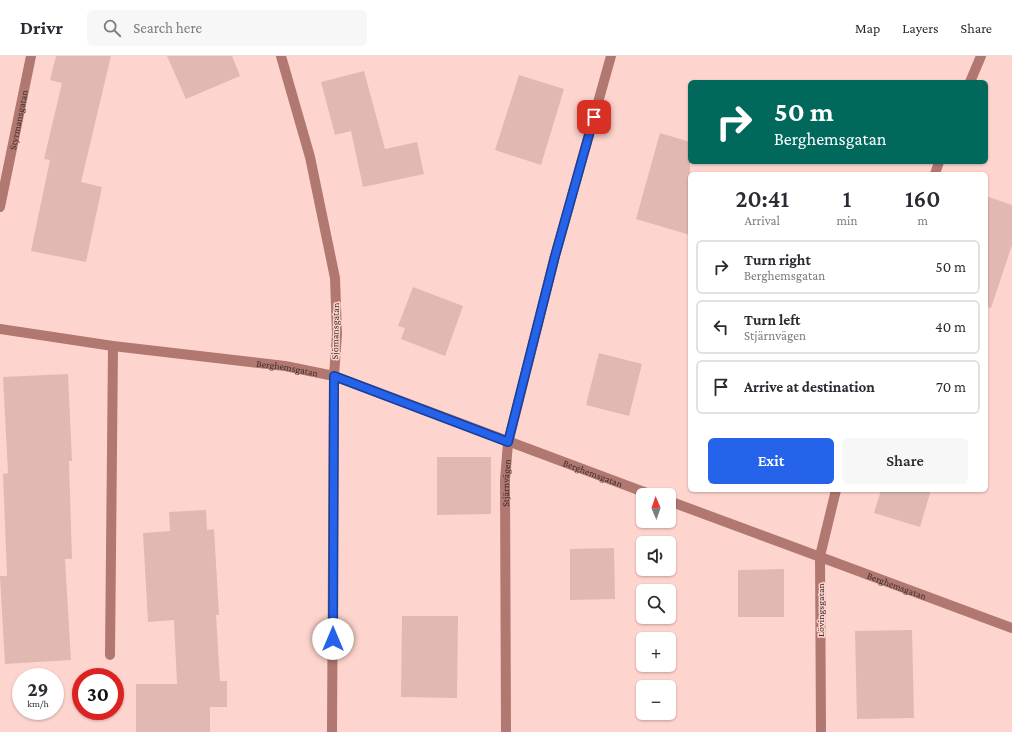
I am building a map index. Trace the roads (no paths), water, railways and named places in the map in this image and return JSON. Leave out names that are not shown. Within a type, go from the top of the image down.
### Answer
[{"type":"street","name":"Styrmansgatan","points":[[0,207],[31,56]]},
{"type":"street","name":"Sjömansgatan","points":[[281,56],[310,157],[335,278],[336,334],[334,376],[332,732]]},
{"type":"street","name":"Stjärnvägen","points":[[506,732],[505,480],[508,442],[555,256],[612,56]]},
{"type":"street","points":[[971,80],[980,56]]},
{"type":"street","name":"Berghemsgatan","points":[[0,329],[113,346],[285,366],[334,376],[636,489]]},
{"type":"street","points":[[110,655],[113,346]]},
{"type":"street","name":"Lövingsgatan","points":[[821,732],[820,556],[836,492]]},
{"type":"street","name":"Berghemsgatan","points":[[676,504],[1012,628]]}]
